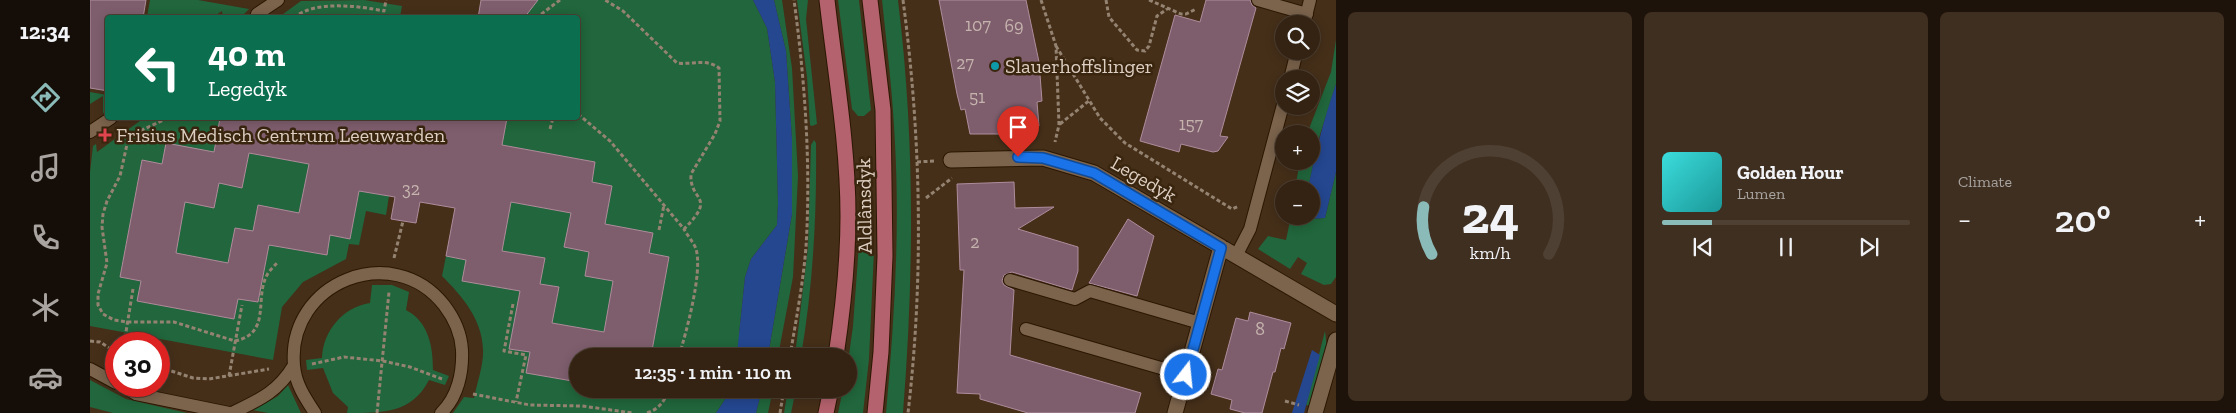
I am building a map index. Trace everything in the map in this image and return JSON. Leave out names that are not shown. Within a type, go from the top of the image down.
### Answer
[{"type":"main road","name":"Aldlânsdyk","points":[[826,0],[844,145],[848,215],[844,301],[837,348]]},
{"type":"main road","name":"Aldlânsdyk","points":[[870,0],[883,110],[885,256],[881,352],[875,413]]},
{"type":"main road","points":[[826,413],[829,398]]},
{"type":"street","name":"Legedyk","points":[[956,159],[1043,158],[1076,166],[1094,173],[1336,314]]},
{"type":"street","points":[[1175,413],[1221,248]]},
{"type":"street","points":[[1318,412],[1336,340]]},
{"type":"lane","points":[[255,15],[260,0]]},
{"type":"lane","points":[[256,15],[278,0]]},
{"type":"lane","points":[[1258,0],[1295,15]]},
{"type":"lane","points":[[1306,15],[1310,0]]},
{"type":"lane","points":[[1236,256],[1250,229],[1281,115]]},
{"type":"lane","points":[[90,132],[108,120]]},
{"type":"lane","points":[[315,413],[301,392],[294,365],[295,340],[304,316],[320,296],[341,281],[365,273],[390,273],[415,281],[436,295],[452,316],[461,340],[462,366],[456,391],[441,413]]},
{"type":"lane","points":[[1010,280],[1075,299],[1090,291],[1200,323]]},
{"type":"lane","points":[[1026,329],[1186,375]]},
{"type":"lane","points":[[151,397],[231,413],[268,395],[286,378],[294,365]]},
{"type":"lane","points":[[90,369],[105,377]]},
{"type":"path","points":[[299,15],[312,7],[356,6],[384,11],[386,0]]},
{"type":"path","points":[[540,15],[560,0]]},
{"type":"path","points":[[605,0],[623,11],[677,64],[704,62],[713,63],[719,68],[720,121],[715,134],[691,174],[690,178],[701,199],[701,208],[697,216],[684,229]]},
{"type":"path","points":[[791,348],[801,292],[806,247],[808,181],[802,78],[794,0]]},
{"type":"path","points":[[903,0],[914,100],[917,162],[917,295],[908,413]]},
{"type":"path","points":[[1041,0],[1056,46],[1109,127],[1135,151],[1232,208],[1246,204],[1256,207]]},
{"type":"path","points":[[1106,0],[1109,17],[1137,50],[1141,51],[1145,51],[1149,46],[1157,16],[1167,9]]},
{"type":"path","points":[[1149,0],[1167,9],[1186,14],[1196,9]]},
{"type":"path","points":[[1054,144],[1059,125],[1056,46]]},
{"type":"path","points":[[1059,125],[1090,100]]},
{"type":"path","points":[[580,116],[610,141],[684,229],[696,249],[697,263],[688,327],[681,348]]},
{"type":"path","points":[[164,120],[144,129],[128,140],[120,176],[106,201],[102,227],[107,263],[98,294],[98,305],[103,314],[114,320],[127,322],[174,322],[235,341],[243,340],[256,329],[267,275],[277,263]]},
{"type":"path","points":[[550,129],[552,120]]},
{"type":"path","points":[[926,198],[958,174],[956,159]]},
{"type":"path","points":[[917,162],[928,161]]},
{"type":"path","points":[[659,230],[664,205]]},
{"type":"path","points":[[377,413],[390,273],[403,221]]},
{"type":"path","points":[[126,332],[133,289]]},
{"type":"path","points":[[513,304],[504,350],[526,355],[516,402]]},
{"type":"path","points":[[229,376],[242,305]]},
{"type":"path","points":[[90,340],[105,345]]},
{"type":"path","points":[[475,394],[530,405],[582,406],[633,413]]},
{"type":"path","points":[[647,413],[656,410],[665,398]]},
{"type":"path","points":[[780,413],[782,398]]},
{"type":"path","points":[[1285,401],[1291,403]]},
{"type":"green space","points":[[150,0],[198,0],[249,9],[243,15],[223,15],[222,11],[216,15],[147,15]]},
{"type":"green space","points":[[364,0],[402,6],[400,15],[282,15],[301,1]]},
{"type":"green space","points":[[508,0],[753,0],[767,28],[775,82],[777,225],[751,259],[745,277],[739,348],[652,348],[669,258],[649,253],[605,224],[612,186],[592,182],[595,162],[502,145],[507,120],[580,120],[580,15],[503,15]]},
{"type":"green space","points":[[774,0],[782,0],[792,68],[798,176],[793,277],[780,348],[769,348],[792,214],[792,139],[786,51]]},
{"type":"green space","points":[[797,0],[808,0],[806,19],[817,124],[812,126],[810,125],[807,77]]},
{"type":"green space","points":[[838,0],[859,0],[871,110],[864,116],[858,116],[852,109]]},
{"type":"green space","points":[[882,0],[898,0],[908,104],[911,258],[903,413],[886,413],[894,312],[897,211],[893,108]]},
{"type":"green space","points":[[1336,40],[1336,84],[1320,135],[1320,125],[1310,125],[1314,115],[1320,115],[1320,100],[1331,72]]},
{"type":"green space","points":[[90,92],[105,95],[104,114],[103,96],[90,104]]},
{"type":"green space","points":[[141,120],[220,120],[214,152],[166,144],[162,164],[142,160],[120,277],[141,281],[137,301],[234,319],[238,299],[258,302],[269,245],[326,255],[330,235],[350,239],[359,191],[389,196],[386,215],[366,211],[359,245],[349,244],[346,259],[303,282],[282,307],[273,360],[170,341],[170,332],[122,332],[90,326],[90,172],[93,146],[96,144],[97,152]]},
{"type":"green space","points":[[814,140],[816,143],[816,196],[811,277],[802,348],[796,348],[808,247],[811,145]]},
{"type":"green space","points":[[249,153],[309,164],[299,213],[258,205],[253,231],[235,228],[228,263],[176,253],[185,202],[214,208],[219,183],[242,188]]},
{"type":"green space","points":[[1298,170],[1312,170],[1310,180],[1297,180]]},
{"type":"green space","points":[[1336,172],[1336,277],[1331,284],[1324,285],[1301,274],[1307,263],[1298,257],[1290,269],[1258,249],[1268,236],[1286,240],[1289,225],[1320,225],[1320,218],[1325,218]]},
{"type":"green space","points":[[511,202],[571,213],[565,247],[589,252],[613,281],[604,332],[552,323],[559,288],[540,284],[545,258],[502,251]]},
{"type":"green space","points":[[864,242],[872,246],[874,251],[869,359],[863,413],[838,413],[841,398],[857,398],[857,348],[850,348],[859,244]]},
{"type":"green space","points":[[446,256],[466,260],[520,291],[510,349],[530,352],[527,373],[569,381],[569,398],[726,398],[716,413],[453,413],[464,397],[474,398],[483,349],[479,328],[470,309],[442,276]]},
{"type":"green space","points":[[372,285],[392,285],[409,292],[406,310],[414,315],[425,328],[431,344],[433,370],[449,376],[445,385],[429,380],[414,399],[396,409],[347,413],[348,407],[333,393],[323,368],[307,370],[306,360],[322,358],[326,339],[336,322],[351,309],[370,303]]},
{"type":"green space","points":[[1325,331],[1327,348],[1311,406],[1306,405]]},
{"type":"green space","points":[[90,380],[105,388],[105,397],[122,397],[187,413],[113,413],[90,407]]},
{"type":"green space","points":[[288,385],[301,413],[268,413],[253,410],[278,396]]},
{"type":"green space","points":[[760,398],[771,398],[768,413],[756,413]]},
{"type":"green space","points":[[786,398],[794,398],[791,413],[784,413]]},
{"type":"water","points":[[753,0],[774,0],[786,51],[792,139],[792,214],[769,348],[738,348],[745,277],[751,259],[777,225],[775,82],[767,28]]},
{"type":"water","points":[[1336,84],[1336,172],[1325,218],[1320,218],[1320,180],[1310,180],[1312,170],[1320,170],[1320,138]]},
{"type":"water","points":[[1312,350],[1320,355],[1304,413],[1292,413]]},
{"type":"water","points":[[726,398],[760,398],[756,413],[716,413]]},
{"type":"building","points":[[90,0],[146,0],[144,15],[105,15],[105,90],[90,88]]},
{"type":"building","points":[[481,0],[538,0],[526,15],[478,15]]},
{"type":"building","name":"Slauerhoffslinger","points":[[939,0],[1026,0],[1039,62],[1042,101],[1037,102],[1039,126],[1000,130],[999,134],[970,134],[965,109],[961,110],[957,94]]},
{"type":"building","points":[[1206,0],[1250,0],[1256,8],[1220,136],[1228,137],[1218,151],[1213,152],[1181,144],[1179,152],[1140,141],[1175,15],[1200,22]]},
{"type":"building","points":[[220,120],[507,120],[502,145],[595,162],[592,182],[612,186],[605,224],[653,233],[649,253],[669,257],[652,348],[569,348],[569,380],[526,373],[530,352],[509,349],[520,291],[462,281],[466,260],[446,256],[455,208],[420,202],[416,223],[391,219],[395,197],[359,191],[350,239],[330,235],[327,255],[269,245],[258,302],[238,299],[234,319],[137,301],[141,281],[120,277],[142,160],[162,164],[166,143],[214,152]],"holes":[[[249,153],[309,164],[299,213],[258,205],[253,231],[235,228],[228,263],[176,253],[185,202],[214,208],[219,183],[242,188]],[[511,202],[571,213],[564,247],[589,252],[585,276],[613,281],[604,332],[552,323],[559,287],[540,284],[545,258],[502,251]]]},
{"type":"building","points":[[1014,182],[1015,208],[1054,207],[1018,229],[1078,247],[1078,271],[1072,290],[1012,272],[1004,275],[1002,281],[1004,285],[1014,290],[1010,355],[1141,393],[1135,413],[1028,413],[980,399],[980,394],[957,393],[964,270],[960,270],[957,184]]},
{"type":"building","points":[[1128,219],[1154,236],[1137,296],[1089,283]]},
{"type":"building","points":[[1250,312],[1291,323],[1284,349],[1281,348],[1275,372],[1273,372],[1262,413],[1245,413],[1230,409],[1232,400],[1211,394],[1218,369],[1222,370],[1236,318],[1248,321]]},
{"type":"place","name":"Slauerhoffslinger","points":[[995,66]]},
{"type":"place","name":"Frisius Medisch Centrum Leeuwarden","points":[[105,135]]},
{"type":"route","points":[[1018,157],[1043,158],[1076,166],[1094,173],[1221,248],[1186,375]]}]
